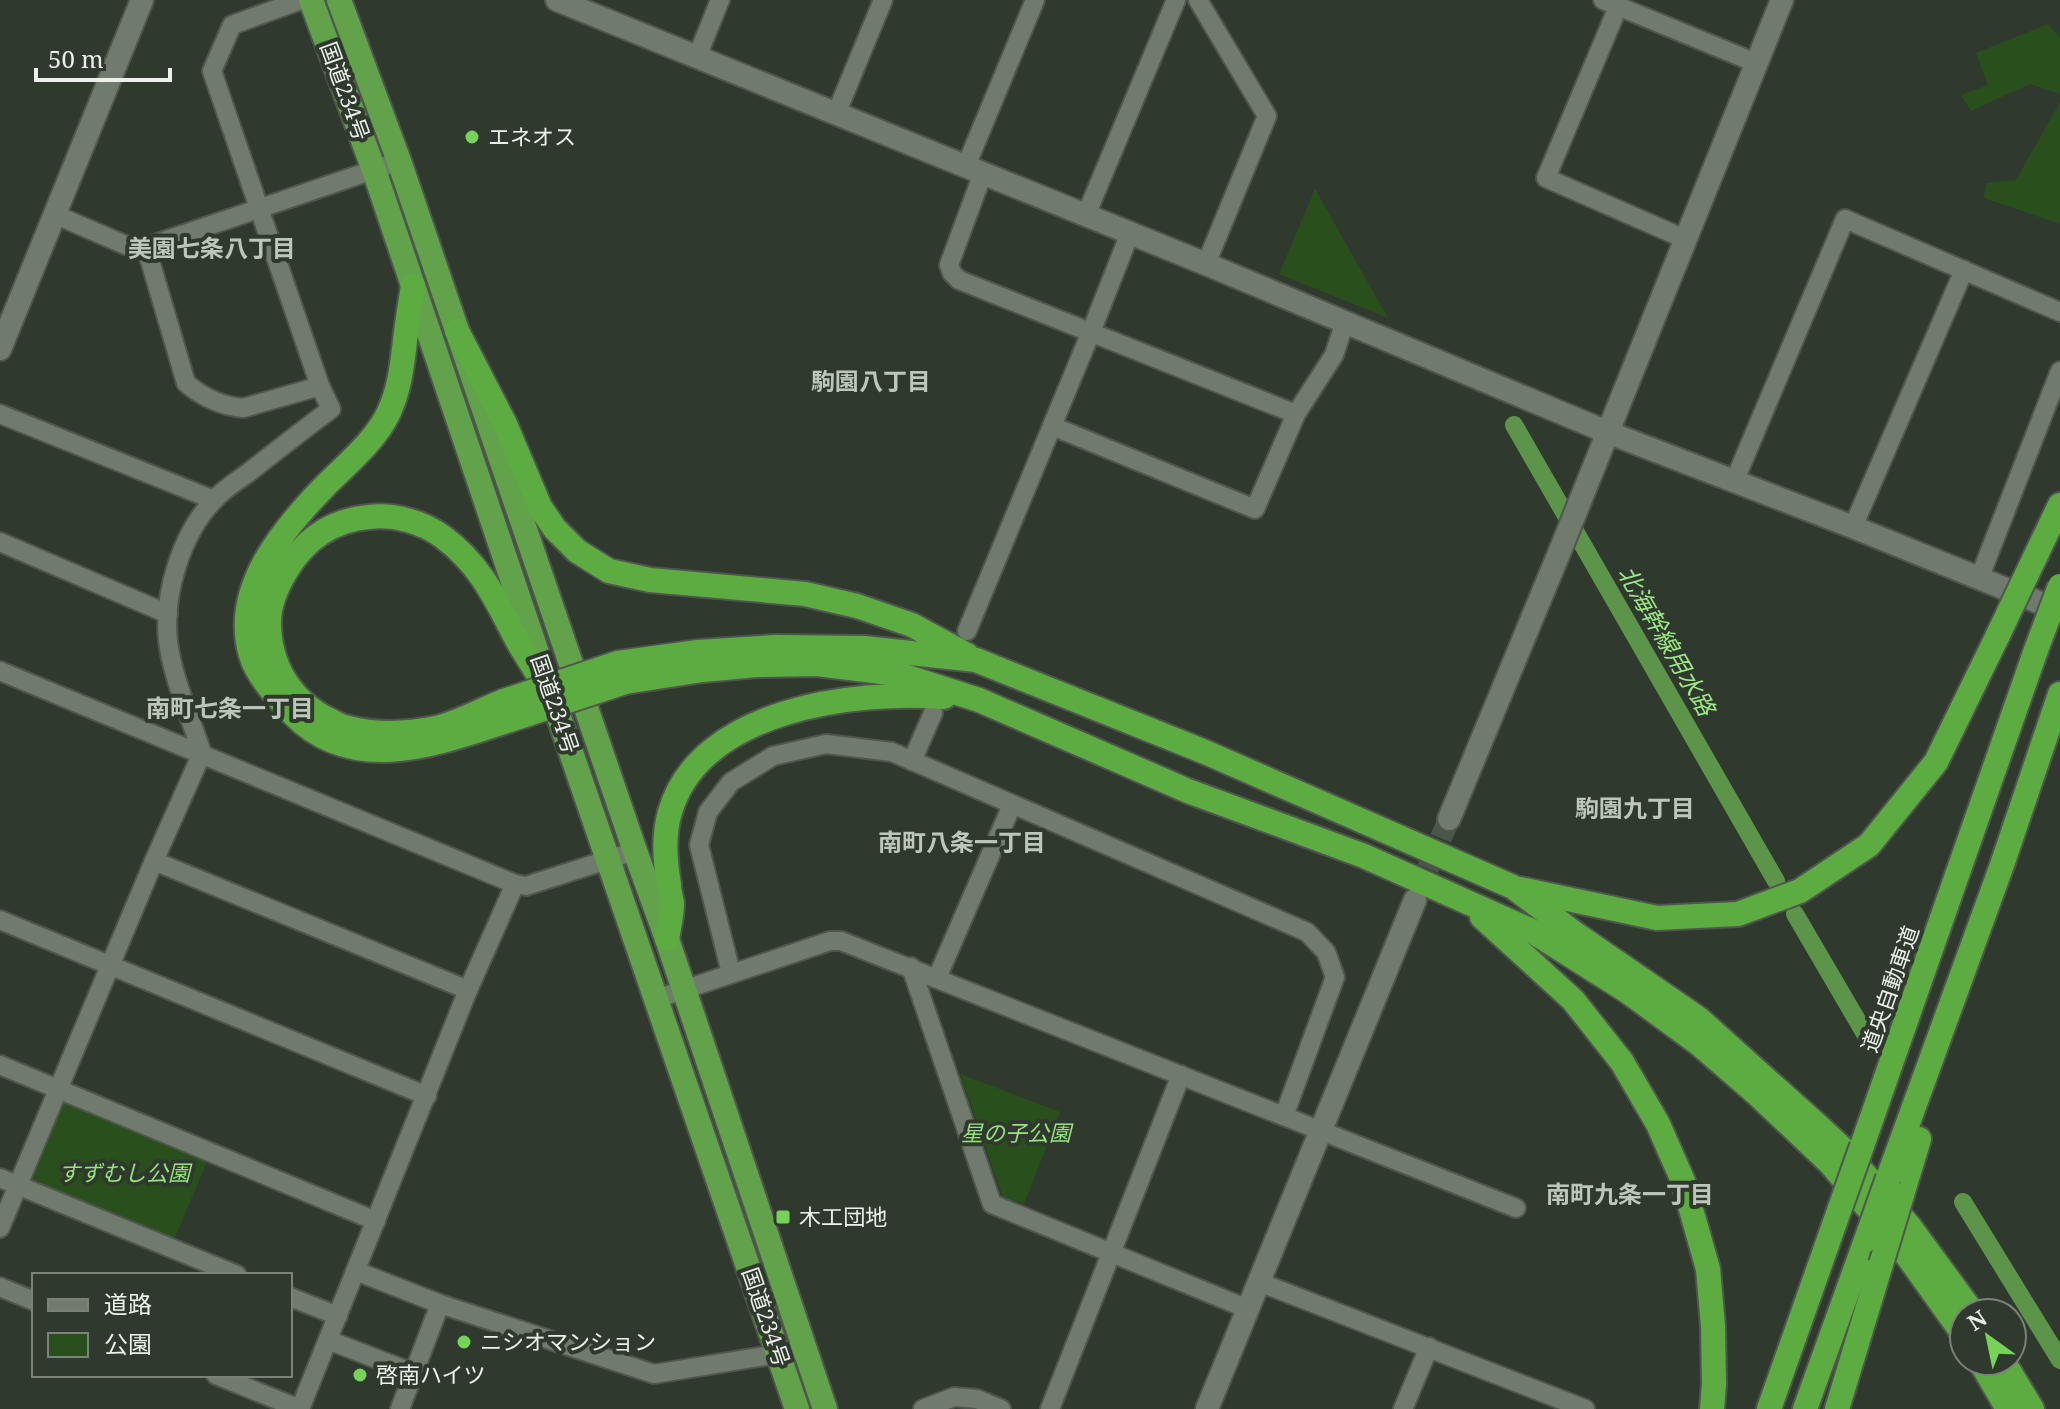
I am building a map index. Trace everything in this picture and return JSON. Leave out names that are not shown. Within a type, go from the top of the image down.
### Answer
[{"type":"highway","name":"国道234号","points":[[311,0],[374,170],[797,1409]]},
{"type":"highway","name":"国道234号","points":[[339,0],[399,161],[825,1409]]},
{"type":"highway","points":[[413,286],[402,375],[389,413],[366,445],[273,546],[253,587],[247,622],[251,656],[271,691],[305,727],[339,744],[378,750],[409,750],[450,740],[507,710]]},
{"type":"highway","points":[[457,331],[505,424],[540,507],[555,529],[577,551],[609,571],[650,580],[805,594],[857,606],[912,625],[976,660],[1205,752],[1513,887],[1657,918],[1738,914],[1800,891],[1869,845],[1936,762],[2060,505]]},
{"type":"highway","points":[[552,697],[518,641],[487,582],[468,558],[442,536],[414,522],[381,516],[349,519],[320,532],[295,556],[276,588],[269,619],[272,654],[287,686],[312,711],[343,727],[389,733],[438,728],[507,710],[621,673],[698,652],[776,647],[864,648],[976,660]]},
{"type":"highway","name":"道央自動車道","points":[[1769,1409],[2060,586]]},
{"type":"highway","points":[[621,673],[817,664],[898,674],[979,700],[1188,791],[1364,856],[1532,931],[1627,991],[1698,1043],[1757,1094],[1840,1175],[1901,1247],[1948,1313]]},
{"type":"highway","points":[[1837,1409],[1881,1264],[1895,1186],[2060,694]]},
{"type":"highway","points":[[667,939],[672,901],[665,842],[670,811],[683,783],[715,749],[756,725],[791,711],[828,702],[923,695],[979,700]]},
{"type":"highway","points":[[1513,887],[1699,1019],[1843,1149],[1910,1227],[1961,1297]]},
{"type":"highway","points":[[1462,900],[1573,1000],[1622,1062],[1658,1124],[1683,1181],[1708,1269],[1713,1326],[1712,1409]]},
{"type":"highway","points":[[1805,1409],[1866,1240],[1895,1186]]},
{"type":"highway","points":[[1989,1377],[2008,1409]]},
{"type":"highway","points":[[2013,1377],[2032,1409]]},
{"type":"street","points":[[0,349],[142,0]]},
{"type":"street","points":[[0,1228],[202,753],[168,642],[171,589],[179,558],[195,526],[214,500],[331,409],[320,386],[212,71],[232,25],[301,0]]},
{"type":"street","points":[[557,0],[1206,264],[1607,432],[2060,611]]},
{"type":"street","points":[[697,57],[720,0]]},
{"type":"street","points":[[836,114],[883,0]]},
{"type":"street","points":[[1035,0],[974,170],[949,265],[952,273],[959,280],[1296,414]]},
{"type":"street","points":[[1086,215],[1176,0]]},
{"type":"street","points":[[1198,0],[1267,116],[1206,264]]},
{"type":"street","points":[[1449,819],[1782,0]]},
{"type":"street","points":[[1685,239],[1546,178],[1611,4],[1756,63]]},
{"type":"street","points":[[56,215],[137,250],[399,161]]},
{"type":"street","points":[[1734,482],[1845,219],[2060,312]]},
{"type":"street","points":[[967,631],[1130,233]]},
{"type":"street","points":[[146,247],[186,383],[197,393],[231,407],[243,408],[320,386]]},
{"type":"street","points":[[1853,527],[1964,270]]},
{"type":"street","points":[[1052,426],[1255,509],[1296,414],[1334,355],[1345,322]]},
{"type":"street","points":[[1979,579],[2060,371]]},
{"type":"street","points":[[0,414],[214,500]]},
{"type":"street","points":[[0,542],[168,614]]},
{"type":"street","points":[[0,671],[515,884],[526,886],[635,851]]},
{"type":"street","points":[[912,761],[933,713]]},
{"type":"street","points":[[731,973],[699,845],[708,812],[731,782],[773,756],[826,744],[892,752],[1307,932],[1326,952],[1335,977],[1284,1116]]},
{"type":"street","points":[[937,978],[1012,805]]},
{"type":"street","points":[[154,861],[468,990]]},
{"type":"street","points":[[221,1377],[300,1409],[468,990],[515,884]]},
{"type":"street","points":[[1207,1409],[1415,900]]},
{"type":"street","points":[[0,920],[427,1096]]},
{"type":"street","points":[[656,999],[830,941],[841,941],[1516,1208]]},
{"type":"street","points":[[911,967],[992,1204],[1248,1309]]},
{"type":"street","points":[[0,1065],[376,1221]]},
{"type":"street","points":[[1050,1409],[1181,1075]]},
{"type":"street","points":[[0,1178],[232,1273]]},
{"type":"street","points":[[356,1271],[440,1304],[654,1374],[780,1355],[804,1347]]},
{"type":"street","points":[[1259,1282],[1585,1409]]},
{"type":"street","points":[[0,1287],[32,1300]]},
{"type":"street","points":[[292,1298],[338,1316]]},
{"type":"street","points":[[400,1409],[440,1304]]},
{"type":"street","points":[[328,1340],[413,1373]]},
{"type":"street","points":[[1403,1409],[1429,1347]]},
{"type":"street","points":[[923,1409],[954,1397],[977,1399],[1001,1409]]},
{"type":"green space","points":[[2048,24],[2060,38],[2060,94],[2030,84],[1971,111],[1961,95],[1988,85],[1976,53]]},
{"type":"green space","points":[[2060,102],[2060,224],[1984,198],[1986,183],[2016,180]]},
{"type":"green space","points":[[1315,189],[1388,318],[1279,274]]},
{"type":"green space","name":"星の子公園","points":[[960,1074],[1060,1112],[1024,1204],[1003,1197]]},
{"type":"green space","name":"すずむし公園","points":[[65,1101],[208,1159],[173,1242],[31,1183]]},
{"type":"waterway","name":"北海幹線用水路","points":[[1514,425],[1776,881]]},
{"type":"waterway","name":"北海幹線用水路","points":[[1795,914],[1871,1044]]},
{"type":"waterway","name":"北海幹線用水路","points":[[1963,1202],[2060,1360]]},
{"type":"tunnel","points":[[1415,899],[1449,819]]},
{"type":"place","name":"エネオス","points":[[472,137]]},
{"type":"place","name":"木工団地","points":[[783,1217]]},
{"type":"place","name":"ニシオマンション","points":[[464,1342]]},
{"type":"place","name":"啓南ハイツ","points":[[360,1375]]},
{"type":"district","name":"美園七条八丁目","points":[[212,249]]},
{"type":"district","name":"駒園八丁目","points":[[871,382]]},
{"type":"district","name":"南町七条一丁目","points":[[230,709]]},
{"type":"district","name":"駒園九丁目","points":[[1635,809]]},
{"type":"district","name":"南町八条一丁目","points":[[962,843]]},
{"type":"district","name":"南町九条一丁目","points":[[1630,1195]]}]
